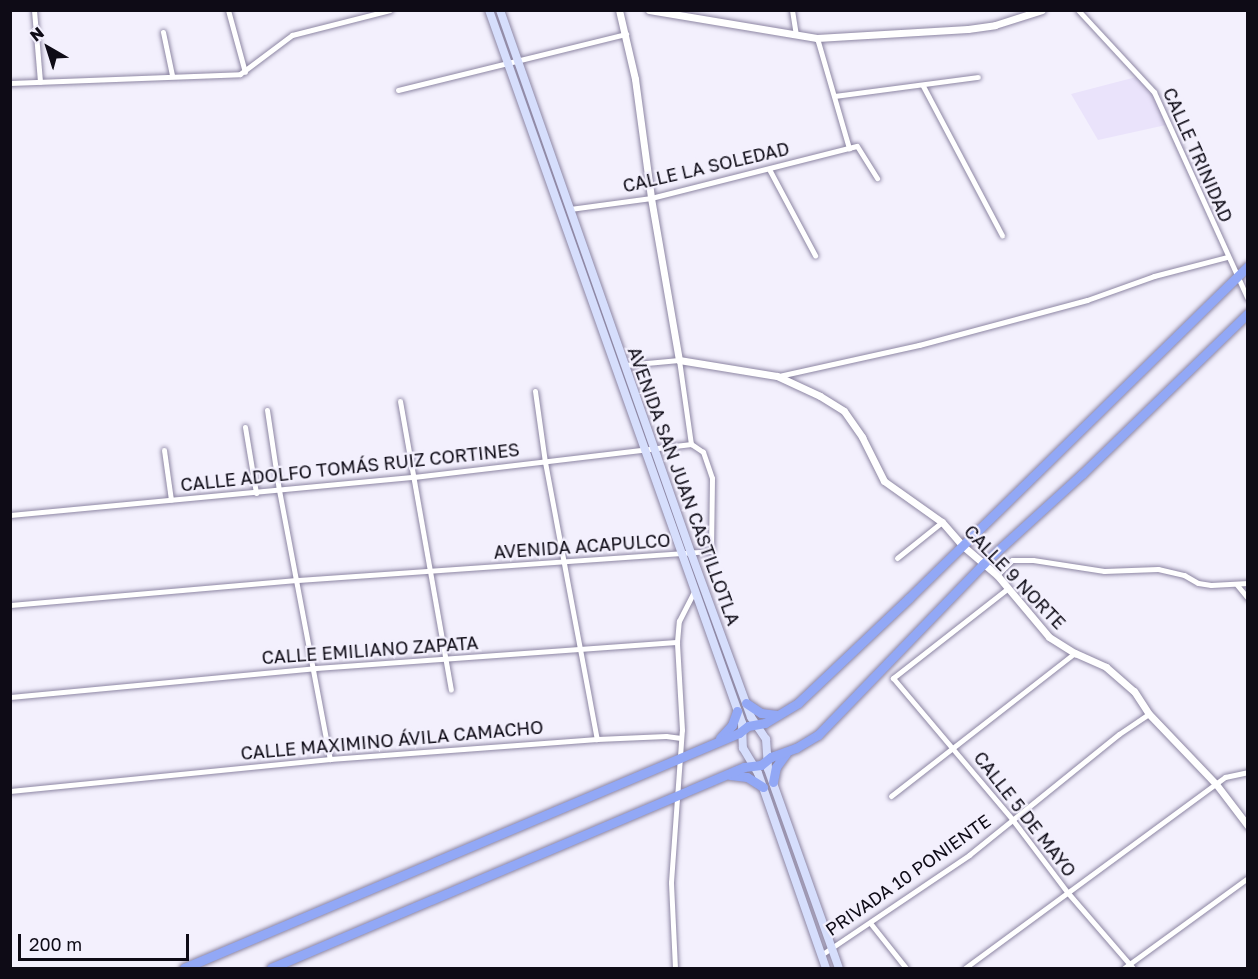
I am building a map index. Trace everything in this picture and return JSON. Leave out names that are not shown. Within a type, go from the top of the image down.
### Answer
[{"type":"highway","points":[[184,969],[777,715],[814,689],[1248,266]]},
{"type":"highway","points":[[271,969],[728,775],[754,765],[761,765],[818,735],[983,564],[1082,474],[1248,313]]},
{"type":"highway","points":[[746,704],[761,713],[777,715]]},
{"type":"highway","points":[[710,744],[729,729],[737,711]]},
{"type":"highway","points":[[773,782],[776,767],[787,752]]},
{"type":"highway","points":[[728,775],[747,777],[763,787]]},
{"type":"main road","name":"AVENIDA SAN JUAN CASTILLOTLA","points":[[489,10],[746,704],[755,725],[766,739],[767,760],[773,782],[839,969]]},
{"type":"main road","name":"AVENIDA SAN JUAN CASTILLOTLA","points":[[500,10],[625,364],[682,554],[743,730],[743,748],[754,765],[763,787],[826,969]]},
{"type":"street","points":[[34,10],[40,82]]},
{"type":"street","points":[[228,10],[244,72]]},
{"type":"street","points":[[10,83],[244,72],[292,35],[390,10]]},
{"type":"street","name":"AVENIDA ACAPULCO","points":[[10,605],[297,580],[711,551],[712,478],[703,452],[691,444],[651,198],[635,79],[619,10]]},
{"type":"street","points":[[649,10],[817,38],[968,29],[995,25],[1042,10]]},
{"type":"street","points":[[792,10],[796,34]]},
{"type":"street","name":"CALLE TRINIDAD","points":[[1078,10],[1154,92],[1248,299]]},
{"type":"street","points":[[163,32],[172,75]]},
{"type":"street","points":[[398,90],[626,34]]},
{"type":"street","points":[[817,38],[849,148],[858,147],[877,178]]},
{"type":"street","points":[[835,96],[978,77]]},
{"type":"street","points":[[923,86],[1002,235]]},
{"type":"street","name":"CALLE LA SOLEDAD","points":[[570,209],[651,198],[849,148]]},
{"type":"street","points":[[769,169],[815,255]]},
{"type":"street","points":[[777,376],[931,342],[1087,300],[1154,276],[1227,257]]},
{"type":"street","points":[[625,364],[679,360]]},
{"type":"street","name":"CALLE 9 NORTE","points":[[679,360],[777,376],[820,396],[844,411],[862,437],[884,481],[942,522],[963,546],[997,575],[1049,637],[1075,653],[1106,667],[1120,678],[1134,692],[1149,714],[1216,784],[1248,826]]},
{"type":"street","points":[[535,391],[545,462],[597,739]]},
{"type":"street","points":[[400,401],[451,690]]},
{"type":"street","points":[[267,410],[279,490],[315,668],[330,759]]},
{"type":"street","points":[[245,427],[256,493]]},
{"type":"street","name":"CALLE ADOLFO TOMÁS RUIZ CORTINES","points":[[10,515],[414,477],[691,444]]},
{"type":"street","points":[[164,450],[171,500]]},
{"type":"street","points":[[897,558],[942,522]]},
{"type":"street","points":[[997,575],[1012,560],[1033,560],[1104,571],[1158,569],[1184,575],[1198,583],[1237,585],[1248,583]]},
{"type":"street","points":[[1237,585],[1248,598]]},
{"type":"street","name":"CALLE 5 DE MAYO","points":[[1007,589],[893,678],[1012,819],[1068,893],[1131,966]]},
{"type":"street","points":[[675,969],[671,882],[681,738],[677,642],[679,621],[695,590]]},
{"type":"street","name":"CALLE EMILIANO ZAPATA","points":[[10,697],[315,668],[677,642]]},
{"type":"street","points":[[891,796],[1075,653]]},
{"type":"street","name":"PRIVADA 10 PONIENTE","points":[[821,955],[871,924],[929,880],[969,855],[1119,734],[1149,714]]},
{"type":"street","name":"CALLE MAXIMINO ÁVILA CAMACHO","points":[[10,791],[330,759],[597,739],[666,736],[681,738]]},
{"type":"street","points":[[965,969],[1225,777],[1248,772]]},
{"type":"street","points":[[1124,969],[1248,878]]},
{"type":"street","points":[[871,924],[906,969]]},
{"type":"shaded area","points":[[1140,76],[1151,87],[1166,125],[1098,140],[1071,94]]}]
